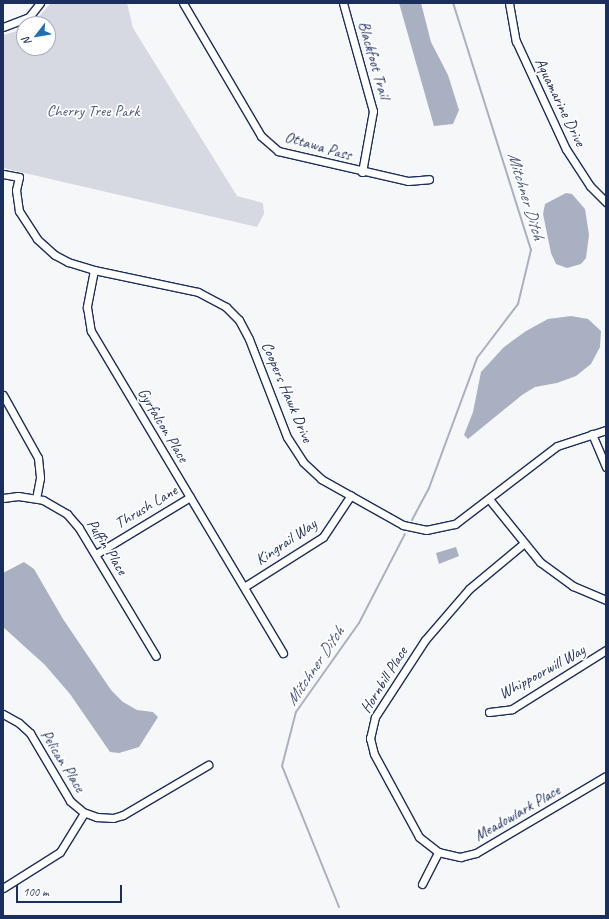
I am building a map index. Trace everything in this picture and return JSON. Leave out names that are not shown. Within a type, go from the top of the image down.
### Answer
[{"type":"street","points":[[3,27],[29,17],[40,3]]},
{"type":"street","name":"Ottawa Pass","points":[[183,3],[261,136],[269,145],[286,155],[362,172],[408,181],[429,179]]},
{"type":"street","name":"Blackfoot Trail","points":[[343,3],[373,111],[362,172]]},
{"type":"street","name":"Aquamarine Drive","points":[[509,3],[516,41],[566,150],[590,186],[606,202]]},
{"type":"street","name":"Coopers Hawk Drive","points":[[3,174],[19,177],[16,201],[37,239],[46,248],[68,262],[94,270],[198,292],[218,301],[229,310],[239,320],[249,339],[287,437],[299,457],[321,479],[394,521],[410,528],[426,530],[455,524],[557,446],[606,430]]},
{"type":"street","name":"Gyrfalcon Place","points":[[94,270],[86,307],[88,324],[283,653]]},
{"type":"street","points":[[3,395],[38,458],[40,478],[36,498]]},
{"type":"street","points":[[592,434],[606,467]]},
{"type":"street","name":"Kingrail Way","points":[[244,587],[323,537],[351,495]]},
{"type":"street","name":"Thrush Lane","points":[[96,554],[190,497]]},
{"type":"street","name":"Puffin Place","points":[[3,498],[36,498],[55,505],[67,514],[96,554],[156,656]]},
{"type":"street","points":[[489,499],[523,544],[557,576],[587,593],[606,600]]},
{"type":"street","name":"Hornbill Place","points":[[438,852],[419,837],[376,760],[371,743],[372,727],[375,717],[436,626],[469,589],[523,544]]},
{"type":"street","name":"Whippoorwill Way","points":[[489,712],[512,709],[606,650]]},
{"type":"street","name":"Pelican Place","points":[[3,714],[26,728],[67,796],[84,813],[101,818],[123,815],[208,765]]},
{"type":"street","name":"Meadowlark Place","points":[[438,852],[460,857],[476,853],[606,776]]},
{"type":"street","points":[[3,888],[60,852],[84,813]]},
{"type":"street","points":[[422,884],[438,852]]},
{"type":"green space","name":"Cherry Tree Park","points":[[51,3],[127,3],[133,28],[237,196],[263,203],[264,214],[257,227],[3,168],[3,35],[16,31],[16,56],[56,56],[56,16],[39,16]]},
{"type":"water","points":[[399,3],[421,3],[431,42],[448,75],[459,110],[453,124],[434,126]]},
{"type":"water","points":[[566,193],[572,194],[585,209],[589,235],[586,258],[581,264],[567,268],[556,264],[551,253],[543,214],[545,204]]},
{"type":"water","points":[[571,316],[588,319],[601,331],[600,347],[591,364],[576,376],[557,383],[535,387],[522,395],[468,439],[464,435],[473,412],[481,372],[504,347],[526,331],[548,319]]},
{"type":"water","points":[[456,547],[459,556],[439,564],[436,553]]},
{"type":"water","points":[[24,562],[34,569],[63,619],[111,690],[123,702],[137,710],[153,712],[158,717],[139,747],[119,753],[110,752],[70,694],[45,665],[3,627],[3,573]]},
{"type":"waterway","name":"Mitchner Ditch","points":[[412,520],[429,488],[477,358],[518,304],[531,250],[453,3]]},
{"type":"waterway","name":"Mitchner Ditch","points":[[339,907],[282,766],[296,712],[359,623],[405,534]]}]
